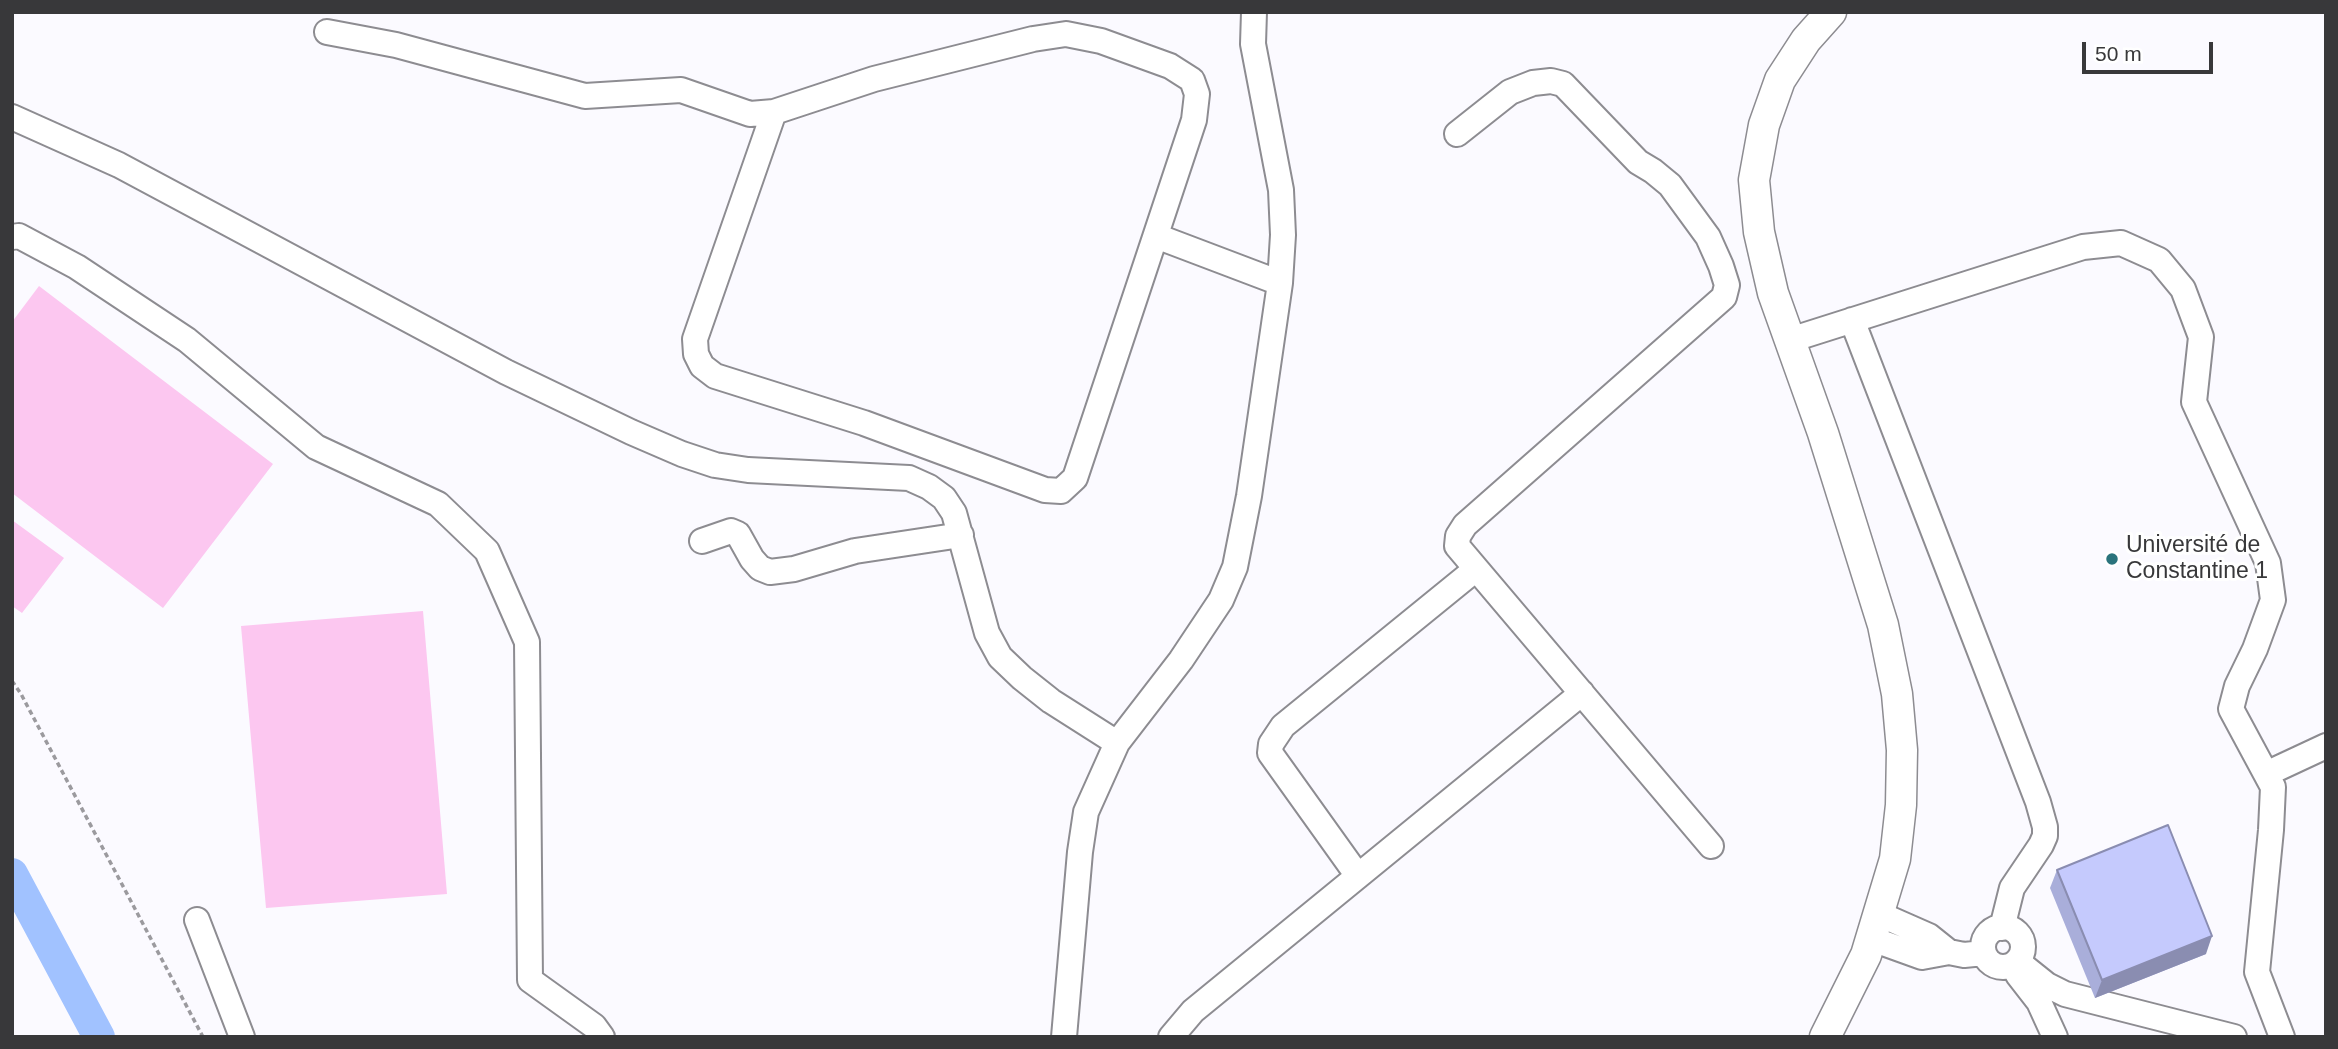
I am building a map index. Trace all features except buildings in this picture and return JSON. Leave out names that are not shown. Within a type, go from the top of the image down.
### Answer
[{"type":"main road","points":[[1825,1037],[1850,990],[1875,927],[1895,859],[1901,805],[1902,750],[1897,694],[1883,625],[1823,433],[1773,293],[1759,232],[1754,180],[1764,125],[1780,80],[1806,40],[1831,12]]},
{"type":"street","points":[[1064,1037],[1086,812],[1117,743],[1181,660],[1221,600],[1235,567],[1250,496],[1280,283],[1283,235],[1281,190],[1253,44],[1254,12]]},
{"type":"street","points":[[327,32],[396,45],[584,96],[681,90],[750,114],[774,112],[874,79],[1032,39],[1066,34],[1101,41],[1170,66],[1192,80],[1197,94],[1194,120],[1075,478],[1061,491],[1045,490],[864,424],[715,376],[702,366],[696,354],[695,339],[774,112]]},
{"type":"street","points":[[1457,134],[1510,92],[1533,83],[1551,81],[1563,84],[1638,162],[1670,185],[1708,237],[1727,285],[1724,297],[1465,525],[1458,536],[1457,546],[1711,846]]},
{"type":"street","points":[[12,117],[120,165],[506,372],[631,432],[715,465],[795,474],[909,478],[929,487],[944,498],[954,513],[988,633],[1000,657],[1051,701],[1117,743]]},
{"type":"street","points":[[12,236],[19,236],[77,267],[187,340],[316,447],[438,504],[488,551],[527,642],[530,980],[594,1026],[602,1037]]},
{"type":"street","points":[[1156,236],[1280,283]]},
{"type":"street","points":[[1790,340],[2083,247],[2122,243],[2159,260],[2183,289],[2201,337],[2194,402],[2268,563],[2273,600],[2255,649],[2237,686],[2231,709],[2273,787],[2256,972],[2282,1037]]},
{"type":"street","points":[[1852,320],[2045,827],[2041,845],[2012,888],[2002,928]]},
{"type":"street","points":[[702,541],[731,531],[738,534],[752,559],[760,568],[770,572],[794,569],[855,551],[961,535]]},
{"type":"street","points":[[1358,876],[1270,753],[1271,744],[1283,726],[1476,569]]},
{"type":"street","points":[[1171,1037],[1192,1012],[1582,693]]},
{"type":"street","points":[[2266,774],[2326,746]]},
{"type":"street","points":[[197,920],[242,1037]]},
{"type":"street","points":[[1875,927],[1922,957],[1949,952],[1964,955],[1984,953]]},
{"type":"street","points":[[2002,928],[2008,928],[2020,936],[2023,949],[2015,963],[2005,967],[1992,964],[1984,953],[1986,939],[1995,929],[2002,928]]},
{"type":"street","points":[[2015,963],[2039,1002],[2055,1037]]},
{"type":"street","points":[[2015,963],[2065,994],[2235,1037]]},
{"type":"path","points":[[12,681],[203,1037]]},
{"type":"shaded area","points":[[39,286],[273,464],[163,608],[12,493],[12,322]]},
{"type":"shaded area","points":[[12,520],[64,558],[22,613],[12,606]]},
{"type":"shaded area","points":[[423,611],[447,894],[266,908],[241,626]]},
{"type":"waterway","points":[[12,874],[99,1037]]},
{"type":"place","name":"Université de Constantine 1","points":[[2112,559]]}]
